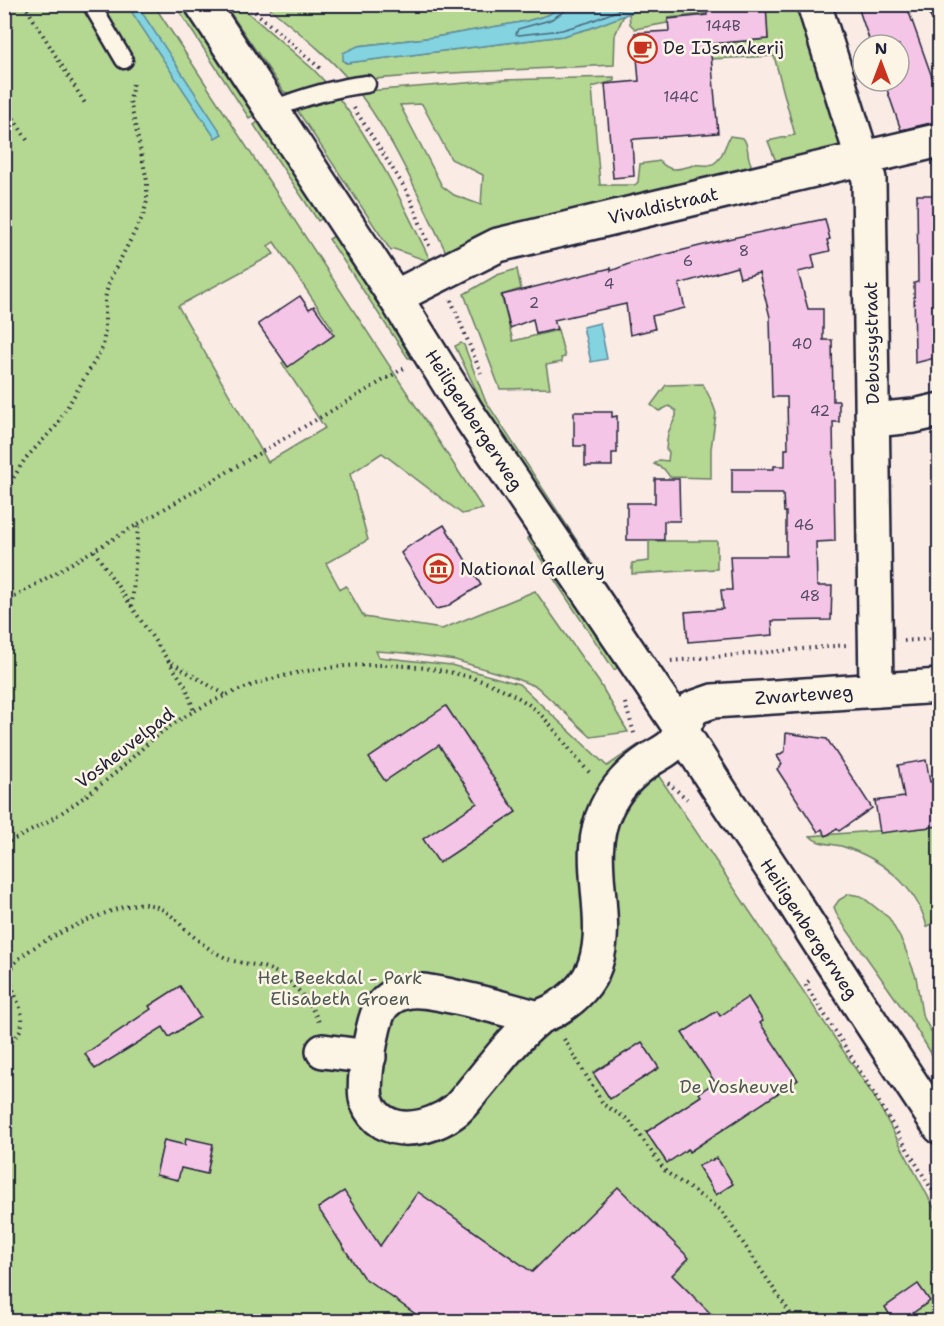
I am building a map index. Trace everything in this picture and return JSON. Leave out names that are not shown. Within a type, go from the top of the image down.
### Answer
[{"type":"street","name":"Heiligenbergerweg","points":[[202,4],[395,297],[468,414],[681,729],[833,967],[939,1127]]},
{"type":"street","name":"Debussystraat","points":[[814,4],[869,178],[876,690]]},
{"type":"street","name":"Vivaldistraat","points":[[395,297],[498,245],[939,140]]},
{"type":"street","points":[[873,420],[914,416],[939,410]]},
{"type":"street","name":"Zwarteweg","points":[[681,729],[693,708],[713,701],[939,686]]},
{"type":"street","points":[[543,1016],[425,992],[405,992],[387,1000],[375,1018],[365,1088],[367,1102],[381,1121],[405,1129],[419,1129],[457,1110],[500,1058],[543,1016],[577,994],[586,984],[595,967],[601,930],[596,851],[605,810],[615,792],[636,769],[673,744],[681,729]]},
{"type":"street","points":[[323,1051],[369,1057]]},
{"type":"lane","points":[[92,4],[124,60]]},
{"type":"lane","points":[[271,110],[336,87],[367,84]]},
{"type":"path","points":[[4,10],[14,4]]},
{"type":"path","points":[[24,4],[86,105]]},
{"type":"path","points":[[246,4],[322,70],[357,112],[408,193],[464,333]]},
{"type":"path","points":[[4,494],[25,459],[56,426],[103,347],[105,299],[109,281],[143,216],[147,201],[147,181],[130,101],[133,84],[124,60]]},
{"type":"path","points":[[4,104],[29,143]]},
{"type":"path","points":[[4,603],[407,367]]},
{"type":"path","points":[[132,606],[138,526]]},
{"type":"path","points":[[94,551],[186,687],[194,711]]},
{"type":"path","points":[[664,661],[939,638]]},
{"type":"path","points":[[169,661],[227,696]]},
{"type":"path","name":"Vosheuvelpad","points":[[4,844],[70,808],[163,731],[194,711],[248,687],[300,672],[348,665],[396,665],[432,669],[469,676],[496,686],[528,704],[552,728],[582,766],[615,792]]},
{"type":"path","points":[[4,1050],[19,1032],[22,1021],[20,1006],[11,982],[12,969],[16,962],[51,936],[132,905],[144,904],[166,912],[213,952],[225,958],[265,968],[286,979],[301,993],[313,1010],[324,1037],[323,1051]]},
{"type":"path","points":[[833,967],[805,984],[939,1203]]},
{"type":"path","points":[[543,1016],[604,1105],[629,1120],[666,1172],[722,1210],[796,1322]]},
{"type":"green space","name":"Het Beekdal - Park Elisabeth Groen","points":[[5,5],[154,5],[483,509],[462,514],[382,453],[350,474],[368,540],[326,563],[340,589],[346,586],[364,617],[442,629],[535,591],[599,682],[628,732],[591,737],[537,687],[455,660],[376,651],[379,657],[451,665],[519,684],[607,766],[638,745],[875,1098],[939,1217],[939,1321],[5,1322]],"holes":[[[274,242],[333,329],[282,363],[325,428],[268,462],[178,306],[274,254],[268,246]]]},
{"type":"green space","points":[[175,5],[184,5],[256,114],[249,118]]},
{"type":"green space","points":[[225,5],[239,5],[328,85],[297,94],[284,92]]},
{"type":"green space","points":[[266,5],[565,5],[548,15],[527,21],[435,37],[358,46],[343,61],[346,63],[563,36],[624,15],[615,35],[614,65],[361,80],[367,91],[503,80],[614,77],[614,81],[592,87],[600,185],[635,185],[638,182],[640,164],[660,161],[668,168],[676,169],[712,164],[721,156],[730,136],[743,138],[751,164],[747,174],[448,256],[403,164],[364,99],[329,59]],"holes":[[[422,104],[451,159],[483,175],[481,205],[454,195],[442,186],[400,105]]]},
{"type":"green space","points":[[651,5],[719,5],[704,6],[705,14],[668,18],[667,23],[635,29],[630,24],[629,13]]},
{"type":"green space","points":[[765,5],[799,5],[844,132],[842,149],[782,165],[775,159],[768,141],[795,135],[774,56],[710,59],[710,44],[768,39]]},
{"type":"green space","points":[[335,93],[376,154],[431,262],[394,249],[391,251],[297,110],[297,105]]},
{"type":"green space","points":[[261,120],[324,217],[318,221],[254,125]]},
{"type":"green space","points":[[336,235],[416,356],[408,358],[329,239]]},
{"type":"green space","points":[[517,269],[521,289],[501,295],[513,341],[558,330],[565,357],[561,358],[562,362],[546,365],[550,388],[500,389],[464,294],[497,275]]},
{"type":"green space","points":[[461,343],[464,345],[485,400],[677,694],[673,698],[489,417],[455,346]]},
{"type":"green space","points":[[703,384],[716,413],[711,449],[711,478],[670,477],[664,469],[654,464],[659,460],[668,461],[669,452],[666,449],[668,433],[676,411],[669,406],[659,411],[651,405],[666,385]]},
{"type":"green space","points":[[534,533],[621,665],[614,670],[527,538]]},
{"type":"green space","points":[[649,541],[717,541],[717,569],[632,574],[632,563],[649,561]]},
{"type":"green space","points":[[939,826],[939,918],[927,927],[915,899],[895,875],[855,851],[820,842],[810,836]]},
{"type":"green space","points":[[849,894],[861,896],[889,918],[903,943],[916,977],[922,1014],[939,1047],[939,1066],[912,1022],[838,917],[834,907],[839,900]]},
{"type":"water","points":[[565,4],[651,5],[563,36],[347,63],[343,60],[343,53],[358,46],[435,37],[527,21],[548,15]]},
{"type":"water","points":[[127,5],[137,5],[222,134],[215,138]]},
{"type":"water","points":[[600,323],[607,359],[591,362],[583,327]]},
{"type":"building","points":[[766,4],[768,39],[710,44],[718,133],[632,140],[634,176],[613,178],[605,84],[639,81],[635,33],[669,31],[668,19],[707,15],[707,7]]},
{"type":"building","points":[[857,4],[906,4],[932,77],[939,74],[939,121],[901,130],[888,93],[911,93],[911,33],[867,33]]},
{"type":"building","points":[[917,195],[939,195],[939,357],[915,363],[914,283],[918,282]]},
{"type":"building","points":[[825,219],[830,239],[827,240],[830,251],[812,255],[815,268],[798,272],[808,309],[823,309],[823,340],[832,340],[833,401],[839,401],[839,422],[833,422],[835,541],[816,542],[817,586],[832,586],[831,620],[772,621],[773,635],[688,642],[685,612],[723,609],[721,590],[732,590],[730,556],[786,556],[786,512],[784,512],[783,494],[732,494],[732,469],[774,469],[774,466],[785,466],[785,449],[788,449],[787,397],[772,397],[770,317],[759,273],[740,278],[737,267],[679,284],[685,308],[652,316],[655,329],[630,335],[626,304],[554,320],[557,329],[536,334],[533,319],[510,328],[502,295],[611,268],[611,271],[631,263],[732,238]]},
{"type":"building","points":[[300,296],[309,309],[314,306],[334,335],[288,367],[258,324]]},
{"type":"building","points":[[574,412],[612,412],[612,417],[617,416],[617,453],[612,453],[612,466],[585,466],[585,446],[574,446]]},
{"type":"building","points":[[655,479],[679,479],[680,521],[664,521],[664,540],[627,540],[627,503],[655,503]]},
{"type":"building","points":[[444,525],[481,585],[446,607],[436,609],[401,553]]},
{"type":"building","points":[[446,706],[516,812],[439,863],[423,839],[477,803],[439,745],[385,781],[369,758]]},
{"type":"building","points":[[786,733],[827,739],[872,808],[839,831],[837,829],[826,836],[822,829],[818,832],[777,769],[782,764],[777,756],[785,751]]},
{"type":"building","points":[[926,760],[930,782],[939,781],[939,826],[880,833],[875,801],[904,797],[898,765]]},
{"type":"building","points":[[180,986],[200,1017],[169,1037],[163,1027],[95,1069],[85,1054],[151,1009],[149,1006]]},
{"type":"building","points":[[748,997],[763,1021],[760,1023],[798,1080],[689,1152],[688,1149],[667,1163],[646,1132],[701,1096],[699,1093],[715,1082],[682,1033],[717,1011],[720,1016]]},
{"type":"building","points":[[642,1042],[659,1068],[610,1099],[593,1073]]},
{"type":"building","points":[[186,1138],[213,1144],[207,1174],[181,1168],[178,1180],[156,1175],[164,1140],[185,1145]]},
{"type":"building","points":[[717,1158],[733,1184],[716,1195],[698,1166]]},
{"type":"building","points":[[618,1187],[689,1258],[672,1275],[719,1322],[427,1322],[363,1277],[318,1208],[344,1191],[380,1246],[418,1192],[532,1272]]},
{"type":"building","points":[[918,1284],[930,1301],[900,1322],[894,1322],[885,1307]]},
{"type":"place","name":"De IJsmakerij","points":[[642,48]]},
{"type":"place","name":"National Gallery","points":[[439,569]]},
{"type":"park label","name":"De Vosheuvel","points":[[737,1087]]}]
